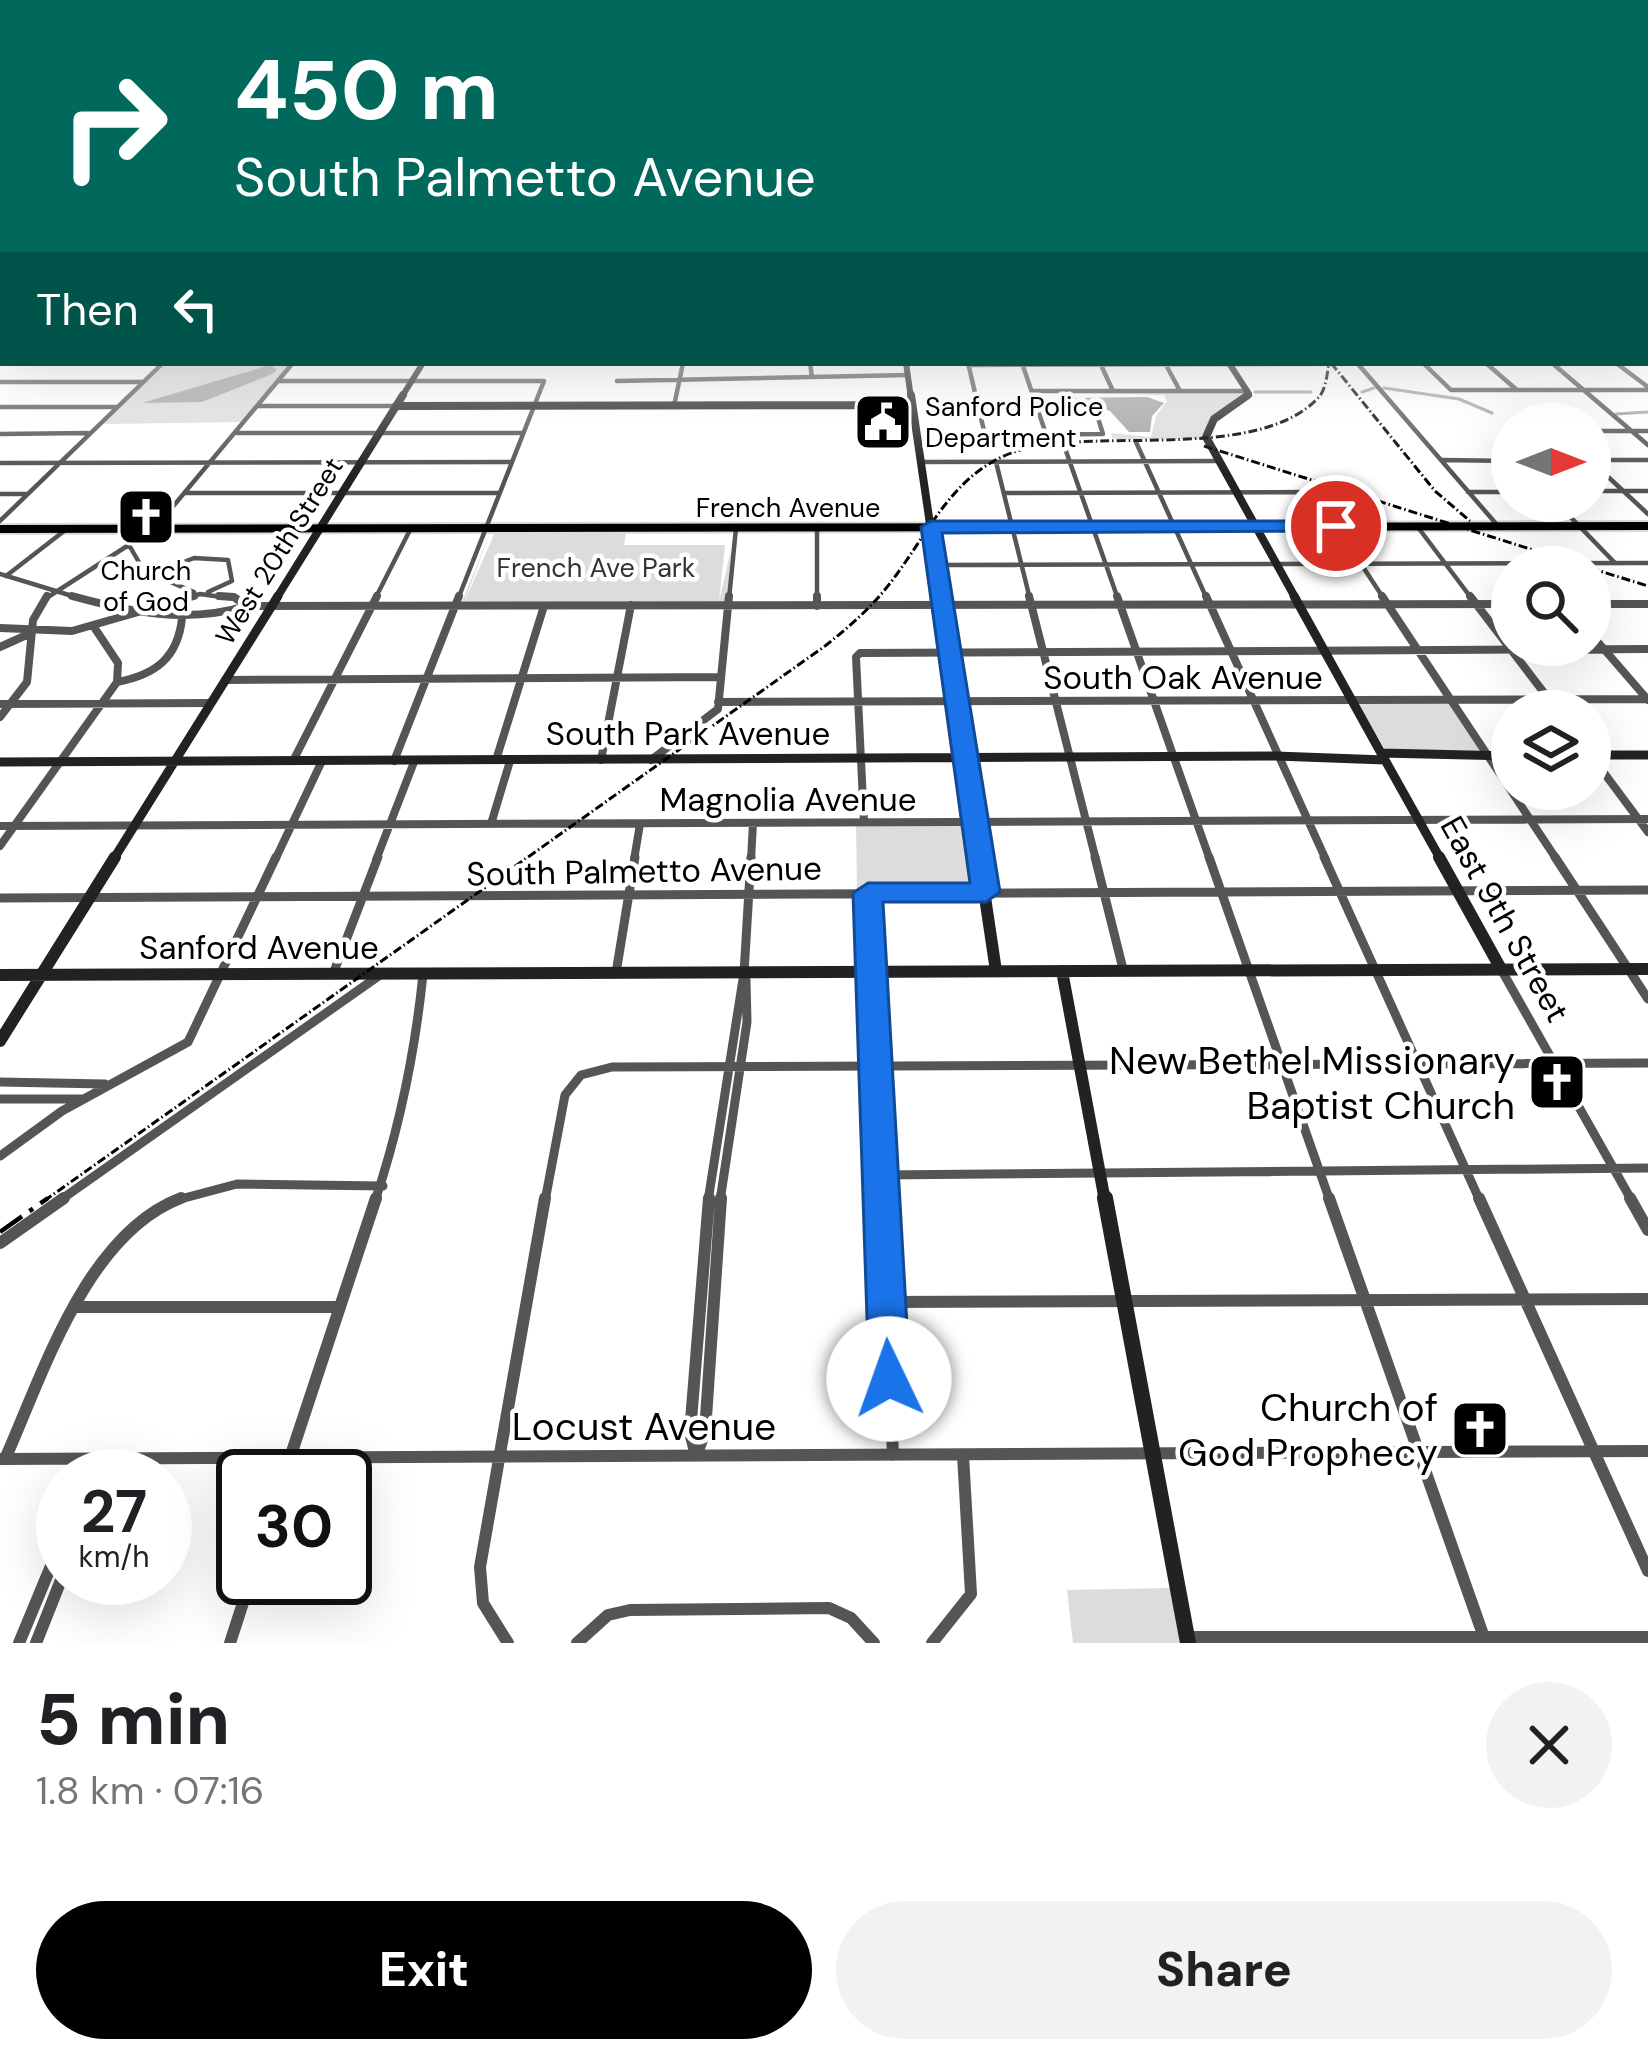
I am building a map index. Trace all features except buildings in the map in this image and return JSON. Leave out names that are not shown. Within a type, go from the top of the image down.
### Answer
[{"type":"main road","name":"French Avenue","points":[[0,525],[68,529],[1648,526]]},
{"type":"street","points":[[0,525],[160,366]]},
{"type":"street","points":[[0,717],[29,675],[36,613],[49,592],[155,528],[290,366]]},
{"type":"street","name":"West 20th Street","points":[[0,1041],[421,366]]},
{"type":"street","points":[[674,406],[682,366]]},
{"type":"street","points":[[810,366],[812,376]]},
{"type":"street","points":[[906,366],[996,970]]},
{"type":"street","points":[[968,366],[985,434],[1103,434],[1096,415]]},
{"type":"street","points":[[1023,366],[1046,434]]},
{"type":"street","points":[[1101,366],[1113,391]]},
{"type":"street","points":[[1167,366],[1180,391]]},
{"type":"street","points":[[1231,366],[1248,391]]},
{"type":"street","points":[[1296,366],[1304,379]]},
{"type":"street","points":[[1361,366],[1498,526]]},
{"type":"street","points":[[1426,366],[1451,390],[1648,389]]},
{"type":"street","points":[[1490,366],[1518,391]]},
{"type":"street","points":[[1556,366],[1648,445]]},
{"type":"street","points":[[1620,366],[1648,389]]},
{"type":"street","points":[[617,382],[908,375]]},
{"type":"street","points":[[278,381],[544,381],[394,762]]},
{"type":"street","points":[[0,386],[10,382],[144,382]]},
{"type":"street","points":[[1032,391],[1248,391]]},
{"type":"street","points":[[920,462],[1218,461],[1206,437],[1221,414],[1248,391]]},
{"type":"street","points":[[257,406],[912,405]]},
{"type":"street","points":[[0,407],[118,406]]},
{"type":"street","points":[[1611,431],[1648,431]]},
{"type":"street","points":[[235,433],[523,433]]},
{"type":"street","points":[[0,434],[90,434]]},
{"type":"street","points":[[1060,434],[1485,1641]]},
{"type":"street","points":[[1136,442],[1648,1571]]},
{"type":"street","points":[[1442,460],[1491,459]]},
{"type":"street","points":[[1611,460],[1648,460]]},
{"type":"street","points":[[0,463],[511,461]]},
{"type":"street","name":"East 9th Street","points":[[1218,461],[1648,1230]]},
{"type":"street","points":[[996,462],[1123,971]]},
{"type":"street","points":[[1611,479],[1648,514]]},
{"type":"street","points":[[1611,491],[1648,491]]},
{"type":"street","points":[[1468,492],[1491,492]]},
{"type":"street","points":[[185,493],[498,493]]},
{"type":"street","points":[[1004,493],[1314,493],[1648,999]]},
{"type":"street","points":[[0,494],[28,494]]},
{"type":"street","points":[[1575,522],[1615,563]]},
{"type":"street","points":[[1417,526],[1491,625]]},
{"type":"street","points":[[817,527],[817,606]]},
{"type":"street","points":[[293,763],[411,528]]},
{"type":"street","points":[[650,760],[715,713],[736,528]]},
{"type":"street","points":[[3,575],[68,529]]},
{"type":"street","points":[[129,544],[151,575],[200,594],[234,596],[246,606]]},
{"type":"street","points":[[0,628],[32,633],[94,626],[232,581],[228,560],[194,558],[151,575]]},
{"type":"street","points":[[1611,563],[1648,563]]},
{"type":"street","points":[[936,565],[1491,564]]},
{"type":"street","points":[[3,575],[49,592],[182,618],[246,606],[1491,604]]},
{"type":"street","points":[[1611,604],[1648,604]]},
{"type":"street","points":[[601,760],[631,605]]},
{"type":"street","points":[[496,761],[544,606]]},
{"type":"street","points":[[117,682],[138,678],[172,658],[181,642],[182,618]]},
{"type":"street","points":[[0,846],[117,682],[118,663],[94,626]]},
{"type":"street","points":[[0,647],[32,633]]},
{"type":"street","points":[[1611,649],[1648,649]]},
{"type":"street","points":[[863,822],[856,657],[860,653],[1491,650]]},
{"type":"street","points":[[1611,657],[1648,699]]},
{"type":"street","points":[[1522,666],[1541,690]]},
{"type":"street","points":[[224,680],[721,677]]},
{"type":"street","name":"South Oak Avenue","points":[[1611,699],[1648,699]]},
{"type":"street","name":"South Oak Avenue","points":[[718,702],[1491,700]]},
{"type":"street","points":[[0,704],[210,703]]},
{"type":"street","points":[[1611,755],[1648,755]]},
{"type":"street","name":"South Park Avenue","points":[[0,762],[1491,756]]},
{"type":"street","points":[[491,824],[510,761]]},
{"type":"street","points":[[332,974],[414,762]]},
{"type":"street","points":[[0,1156],[107,1084],[188,1042],[224,975],[321,763]]},
{"type":"street","points":[[1611,780],[1648,832]]},
{"type":"street","name":"Magnolia Avenue","points":[[0,826],[1643,819]]},
{"type":"street","points":[[696,1455],[705,1432],[712,1232],[735,1066],[747,1022],[744,973],[753,823]]},
{"type":"street","points":[[616,973],[640,824]]},
{"type":"street","name":"South Palmetto Avenue","points":[[0,898],[1648,890]]},
{"type":"street","points":[[868,893],[893,1456]]},
{"type":"street","name":"Sanford Avenue","points":[[0,975],[1648,969]]},
{"type":"street","points":[[1062,971],[1187,1640],[1648,1637]]},
{"type":"street","points":[[0,1243],[381,974]]},
{"type":"street","points":[[293,1449],[383,1186],[415,1054],[423,974]]},
{"type":"street","points":[[508,1643],[481,1597],[500,1457],[565,1095],[581,1075],[612,1067],[1648,1063]]},
{"type":"street","points":[[0,1082],[107,1084]]},
{"type":"street","points":[[0,1099],[83,1099]]},
{"type":"street","points":[[880,1174],[1648,1168]]},
{"type":"street","points":[[3,1459],[93,1273],[135,1227],[185,1196],[244,1185],[383,1186]]},
{"type":"street","points":[[886,1302],[1648,1299]]},
{"type":"street","points":[[76,1307],[338,1307]]},
{"type":"street","name":"Locust Avenue","points":[[372,1458],[1648,1451]]},
{"type":"street","points":[[932,1643],[962,1612],[971,1594],[962,1455]]},
{"type":"street","name":"Locust Avenue","points":[[3,1459],[36,1459]]},
{"type":"street","points":[[20,1643],[36,1604]]},
{"type":"street","points":[[36,1643],[51,1605]]},
{"type":"street","points":[[230,1643],[242,1605]]},
{"type":"street","points":[[577,1643],[608,1615],[655,1607],[829,1608],[850,1618],[874,1643]]},
{"type":"green space","points":[[162,366],[289,366],[241,422],[103,424]]},
{"type":"green space","points":[[1245,391],[1211,418],[1204,439],[1113,439],[1111,433],[1151,437],[1156,416],[1167,401],[1164,395],[1042,392]]},
{"type":"green space","name":"French Ave Park","points":[[495,532],[626,532],[624,545],[725,545],[719,602],[731,549],[727,605],[461,604],[490,533],[464,603]]},
{"type":"green space","points":[[1447,701],[1480,749],[1476,753],[1386,751],[1357,702]]},
{"type":"green space","points":[[970,824],[980,889],[857,889],[856,825]]},
{"type":"green space","points":[[1170,1588],[1180,1643],[1073,1643],[1067,1590]]},
{"type":"shaded area","points":[[267,366],[277,370],[202,402],[142,403]]},
{"type":"shaded area","points":[[1147,397],[1164,403],[1152,416],[1150,432],[1129,432],[1110,411],[1072,398]]},
{"type":"waterway","points":[[1362,392],[1374,388]]},
{"type":"waterway","points":[[1384,388],[1459,399],[1491,413]]},
{"type":"waterway","points":[[1255,392],[1311,392]]},
{"type":"waterway","points":[[1616,414],[1648,412]]},
{"type":"railway","points":[[44,1201],[825,646],[876,600],[947,503],[980,470],[1024,449],[1057,443],[1179,439],[1259,430],[1292,417],[1319,397],[1328,366]]},
{"type":"railway","points":[[1333,366],[1435,491],[1470,521]]},
{"type":"railway","points":[[1204,446],[1521,546]]},
{"type":"railway","points":[[1611,575],[1648,586]]},
{"type":"railway","points":[[0,1232],[48,1198]]},
{"type":"place","name":"Sanford Police Department","points":[[883,422]]},
{"type":"place","name":"Church of God","points":[[146,517]]},
{"type":"place","name":"New Bethel Missionary Baptist Church","points":[[1557,1082]]},
{"type":"place","name":"Church of God Prophecy","points":[[1480,1429]]},
{"type":"route","points":[[889,1379],[868,893],[986,892],[931,527],[1336,526]]}]
